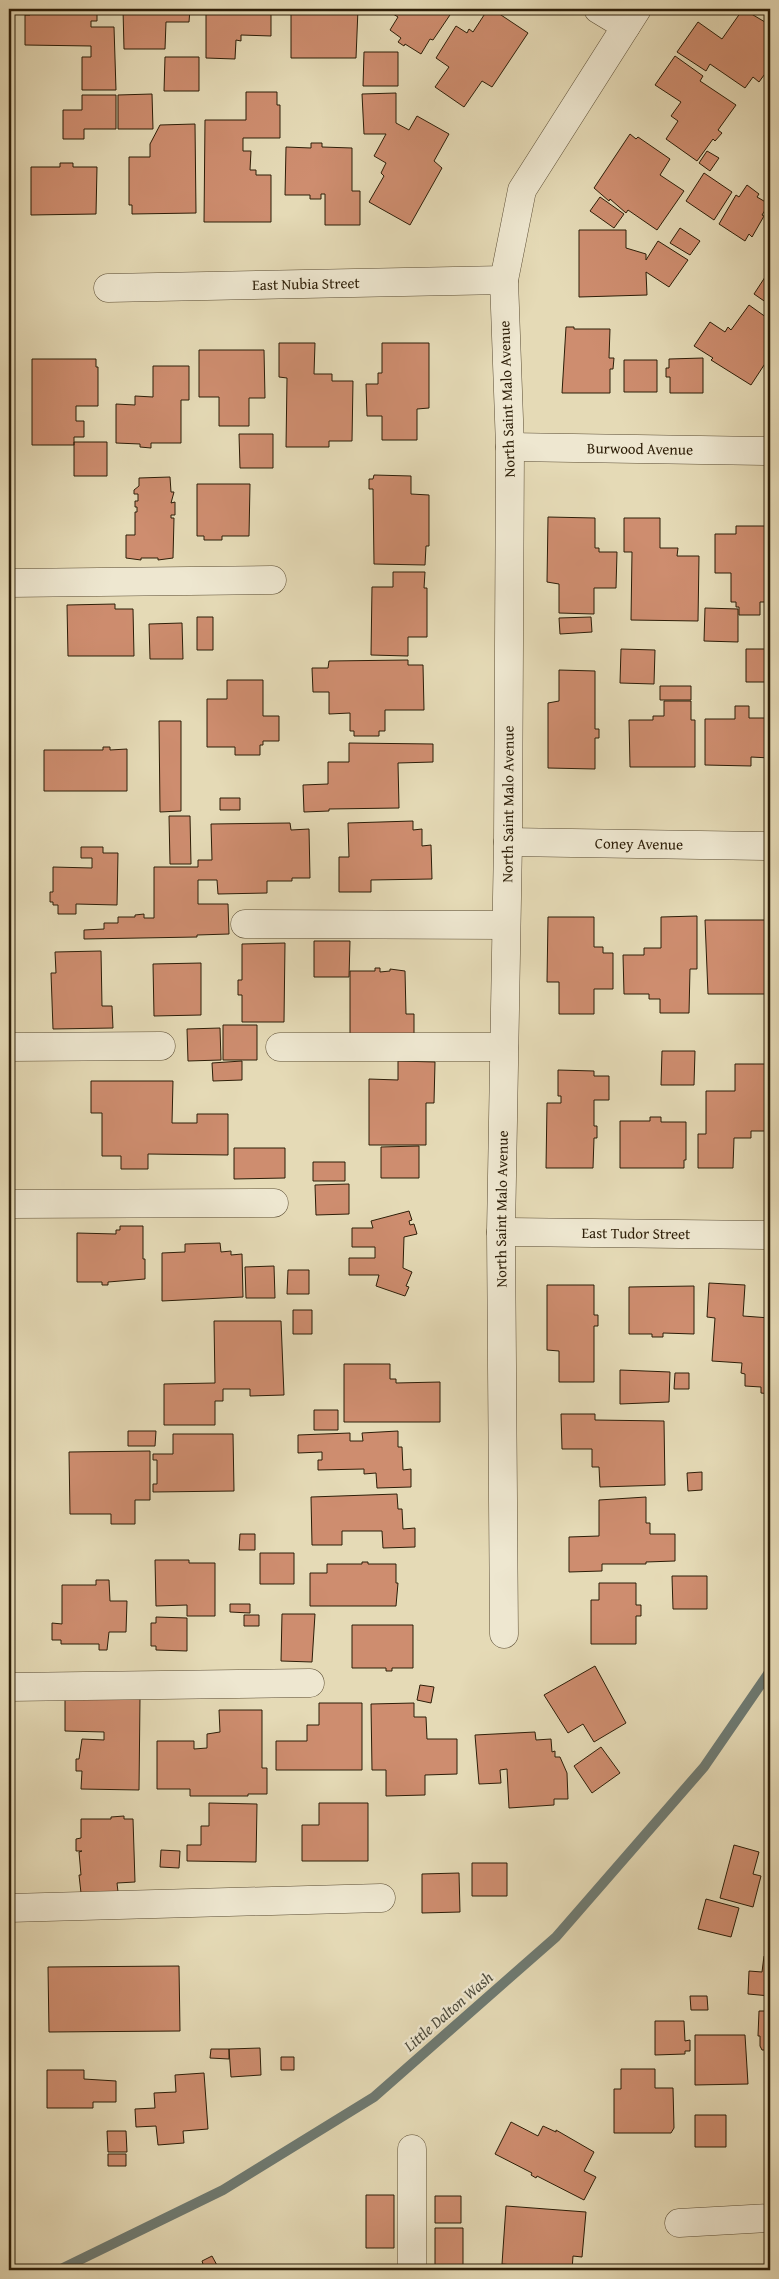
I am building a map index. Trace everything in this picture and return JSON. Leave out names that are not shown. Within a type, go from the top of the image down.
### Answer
[{"type":"street","points":[[598,9],[631,18]]},
{"type":"street","name":"North Saint Malo Avenue","points":[[504,1634],[501,1232],[508,842],[510,447],[504,280],[522,190],[631,18]]},
{"type":"street","name":"East Nubia Street","points":[[108,288],[504,280]]},
{"type":"street","name":"Burwood Avenue","points":[[510,447],[770,451]]},
{"type":"street","points":[[9,583],[272,580]]},
{"type":"street","name":"Coney Avenue","points":[[508,842],[770,846]]},
{"type":"street","points":[[245,924],[506,925]]},
{"type":"street","points":[[9,1047],[161,1046]]},
{"type":"street","points":[[280,1047],[504,1047]]},
{"type":"street","points":[[9,1204],[274,1203]]},
{"type":"street","name":"East Tudor Street","points":[[501,1232],[770,1235]]},
{"type":"street","points":[[9,1687],[310,1683]]},
{"type":"street","points":[[9,1908],[381,1898]]},
{"type":"street","points":[[412,2149],[412,2270]]},
{"type":"street","points":[[679,2222],[770,2218]]},
{"type":"building","points":[[30,9],[97,9],[97,21],[91,21],[91,27],[114,27],[116,90],[82,90],[82,57],[91,57],[91,46],[25,45],[25,15],[30,15]]},
{"type":"building","points":[[123,9],[190,9],[189,22],[166,22],[165,49],[124,49]]},
{"type":"building","points":[[206,9],[271,9],[271,36],[241,35],[241,41],[236,40],[235,59],[206,58]]},
{"type":"building","points":[[291,9],[358,9],[356,58],[291,58]]},
{"type":"building","points":[[385,9],[454,9],[433,40],[430,39],[421,54],[398,42],[401,38],[390,30],[398,17]]},
{"type":"building","points":[[488,9],[492,9],[528,33],[492,87],[482,81],[464,107],[435,87],[449,67],[436,58],[456,26],[467,33],[469,29],[473,32]]},
{"type":"building","points":[[743,9],[770,25],[770,73],[767,71],[759,82],[753,77],[745,88],[710,64],[706,71],[677,52],[698,22],[722,39]]},
{"type":"building","points":[[364,52],[398,52],[398,86],[363,86]]},
{"type":"building","points":[[675,56],[703,76],[700,81],[736,105],[718,130],[722,133],[715,141],[713,139],[697,161],[666,139],[678,121],[671,116],[681,102],[655,85]]},
{"type":"building","points":[[165,57],[199,57],[199,91],[164,91]]},
{"type":"building","points":[[246,92],[277,92],[277,105],[280,105],[280,138],[243,138],[243,151],[251,151],[250,170],[256,170],[256,175],[271,175],[271,222],[204,222],[205,120],[246,120]]},
{"type":"building","points":[[396,93],[396,123],[409,130],[417,116],[449,134],[434,161],[442,168],[410,225],[369,202],[384,176],[381,173],[386,163],[374,156],[386,134],[364,134],[362,94]]},
{"type":"building","points":[[152,94],[153,129],[118,129],[118,95]]},
{"type":"building","points":[[82,95],[116,95],[116,129],[84,129],[84,139],[63,139],[63,110],[82,110]]},
{"type":"building","points":[[195,124],[196,213],[132,214],[132,205],[129,205],[129,157],[150,157],[150,144],[160,125]]},
{"type":"building","points":[[630,134],[636,139],[638,137],[670,159],[660,175],[684,191],[657,230],[628,210],[626,213],[594,188]]},
{"type":"building","points":[[311,143],[322,143],[322,147],[352,148],[352,191],[360,191],[360,225],[325,225],[325,194],[321,194],[321,199],[310,199],[310,195],[285,195],[286,147],[311,148]]},
{"type":"building","points":[[707,151],[719,158],[710,171],[699,163]]},
{"type":"building","points":[[60,163],[73,163],[73,167],[97,167],[96,214],[31,215],[31,167],[60,167]]},
{"type":"building","points":[[704,173],[732,192],[714,220],[686,201]]},
{"type":"building","points":[[747,185],[759,194],[757,197],[769,204],[752,237],[749,234],[745,241],[719,224],[736,195],[739,197]]},
{"type":"building","points":[[600,197],[624,214],[614,228],[590,211]]},
{"type":"building","points":[[680,228],[700,241],[690,255],[670,243]]},
{"type":"building","points":[[579,230],[626,230],[626,248],[646,254],[646,260],[658,241],[688,260],[669,287],[646,272],[647,295],[579,297]]},
{"type":"building","points":[[770,263],[770,305],[754,294],[769,271],[766,270]]},
{"type":"building","points":[[749,305],[770,320],[770,356],[751,385],[711,360],[713,358],[694,346],[710,322],[725,332],[728,327],[731,330]]},
{"type":"building","points":[[566,327],[574,327],[574,329],[610,329],[609,358],[614,358],[613,369],[610,369],[610,393],[562,393]]},
{"type":"building","points":[[279,343],[315,343],[314,374],[332,374],[332,381],[353,381],[352,441],[329,441],[329,447],[286,447],[287,378],[279,377]]},
{"type":"building","points":[[382,343],[429,343],[429,408],[417,409],[417,440],[382,440],[382,416],[367,416],[366,384],[378,384],[378,373],[382,373]]},
{"type":"building","points":[[199,350],[264,350],[265,398],[249,398],[249,426],[219,426],[219,397],[199,397]]},
{"type":"building","points":[[703,358],[703,393],[670,393],[670,377],[666,377],[669,359]]},
{"type":"building","points":[[32,359],[96,359],[96,367],[98,367],[98,406],[76,406],[76,421],[84,421],[84,437],[74,437],[74,445],[32,445]]},
{"type":"building","points":[[624,360],[657,360],[657,392],[624,392]]},
{"type":"building","points":[[153,366],[189,366],[189,400],[181,400],[181,443],[151,443],[151,448],[140,447],[140,444],[116,443],[116,404],[135,405],[135,396],[153,397]]},
{"type":"building","points":[[239,434],[273,434],[273,468],[240,468]]},
{"type":"building","points":[[74,442],[107,442],[107,476],[74,476]]},
{"type":"building","points":[[374,475],[411,476],[411,494],[429,495],[429,546],[426,546],[425,565],[374,564],[373,489],[369,489],[369,479],[373,479]]},
{"type":"building","points":[[170,477],[171,492],[174,492],[171,503],[175,502],[175,515],[171,515],[171,518],[174,518],[173,558],[158,560],[158,558],[141,558],[141,560],[126,558],[126,535],[135,535],[135,512],[137,512],[137,507],[135,507],[135,501],[138,501],[138,494],[134,494],[134,490],[139,486],[139,478]]},
{"type":"building","points":[[197,484],[250,484],[249,536],[222,536],[222,540],[204,540],[204,536],[197,536]]},
{"type":"building","points":[[548,517],[595,518],[595,548],[599,548],[599,552],[617,552],[616,588],[594,588],[594,614],[559,613],[559,584],[547,582]]},
{"type":"building","points":[[624,518],[660,518],[660,548],[678,548],[677,556],[699,556],[698,621],[631,620],[632,552],[624,552]]},
{"type":"building","points":[[736,526],[770,526],[770,602],[760,602],[760,615],[739,615],[739,607],[736,607],[736,602],[731,602],[731,573],[715,573],[715,534],[736,534]]},
{"type":"building","points":[[393,572],[425,572],[424,588],[427,588],[427,637],[408,637],[408,656],[371,655],[372,587],[393,587]]},
{"type":"building","points":[[115,604],[115,609],[133,609],[134,656],[68,656],[67,605]]},
{"type":"building","points":[[705,608],[738,609],[738,642],[704,641]]},
{"type":"building","points":[[197,617],[213,617],[213,650],[197,650]]},
{"type":"building","points":[[591,617],[592,632],[560,634],[559,618]]},
{"type":"building","points":[[182,623],[183,659],[150,659],[149,624]]},
{"type":"building","points":[[621,649],[655,650],[654,684],[620,683]]},
{"type":"building","points":[[746,649],[770,649],[770,682],[746,682]]},
{"type":"building","points":[[408,660],[408,665],[423,665],[424,710],[385,710],[385,731],[379,731],[379,736],[354,736],[354,731],[350,731],[350,713],[329,714],[329,692],[313,692],[312,668],[328,668],[329,661]]},
{"type":"building","points":[[559,670],[595,671],[595,729],[599,729],[599,738],[595,738],[595,769],[548,768],[548,703],[559,701]]},
{"type":"building","points":[[227,680],[263,680],[263,716],[279,716],[279,741],[263,741],[263,745],[260,745],[260,755],[235,755],[235,747],[207,747],[207,699],[227,699]]},
{"type":"building","points":[[660,686],[691,686],[691,700],[660,700]]},
{"type":"building","points":[[664,701],[691,701],[691,720],[695,720],[695,767],[630,767],[629,720],[653,720],[653,716],[664,716]]},
{"type":"building","points":[[735,706],[749,706],[749,718],[770,718],[770,758],[751,757],[751,766],[705,765],[705,719],[735,719]]},
{"type":"building","points":[[159,721],[181,721],[181,811],[160,812]]},
{"type":"building","points":[[349,743],[433,744],[433,762],[398,763],[399,808],[329,809],[329,811],[304,812],[303,785],[328,784],[328,762],[349,762]]},
{"type":"building","points":[[103,747],[110,747],[110,750],[127,749],[127,791],[44,791],[44,750],[103,750]]},
{"type":"building","points":[[220,798],[240,798],[240,810],[220,810]]},
{"type":"building","points":[[169,816],[190,816],[191,864],[170,864]]},
{"type":"building","points":[[413,821],[413,830],[422,829],[422,846],[431,845],[432,879],[371,880],[371,892],[339,892],[339,857],[349,857],[348,823]]},
{"type":"building","points":[[290,823],[291,830],[309,829],[310,878],[292,878],[292,881],[267,881],[267,893],[218,894],[217,880],[198,880],[198,904],[228,904],[229,934],[197,935],[197,937],[84,939],[84,930],[104,929],[104,923],[118,923],[118,917],[135,917],[135,915],[144,914],[144,918],[154,918],[154,867],[198,867],[198,860],[212,860],[211,824]]},
{"type":"building","points":[[81,847],[103,847],[103,853],[118,853],[117,905],[76,904],[76,914],[58,914],[58,905],[53,905],[53,902],[50,902],[50,892],[53,892],[53,867],[92,868],[92,858],[81,858]]},
{"type":"building","points":[[697,916],[697,969],[690,969],[689,1013],[660,1013],[660,999],[649,999],[649,994],[624,994],[623,955],[644,955],[644,948],[661,948],[661,917]]},
{"type":"building","points":[[548,917],[594,917],[594,947],[603,947],[603,953],[613,953],[613,989],[594,989],[594,1014],[559,1014],[559,982],[547,982]]},
{"type":"building","points":[[705,920],[765,920],[765,928],[770,928],[770,994],[708,994]]},
{"type":"building","points":[[314,941],[350,941],[349,977],[314,977]]},
{"type":"building","points":[[285,943],[284,1022],[242,1022],[242,995],[238,995],[238,980],[242,980],[242,944]]},
{"type":"building","points":[[101,951],[102,1006],[112,1006],[113,1028],[53,1029],[51,973],[56,973],[55,952]]},
{"type":"building","points":[[201,963],[201,1015],[154,1016],[153,964]]},
{"type":"building","points":[[375,968],[380,968],[380,972],[390,971],[390,969],[405,971],[406,1014],[414,1014],[414,1038],[350,1038],[350,971],[375,971]]},
{"type":"building","points":[[223,1025],[257,1025],[257,1060],[223,1060]]},
{"type":"building","points":[[220,1028],[221,1060],[188,1061],[187,1029]]},
{"type":"building","points":[[662,1051],[695,1051],[694,1085],[661,1085]]},
{"type":"building","points":[[242,1061],[242,1080],[213,1081],[212,1063]]},
{"type":"building","points":[[398,1061],[435,1062],[434,1103],[426,1103],[426,1145],[369,1145],[369,1079],[398,1080]]},
{"type":"building","points":[[735,1064],[770,1064],[770,1131],[751,1131],[751,1138],[734,1138],[733,1168],[698,1168],[698,1134],[706,1134],[706,1091],[735,1091]]},
{"type":"building","points":[[558,1070],[594,1071],[594,1076],[609,1076],[609,1100],[594,1100],[594,1126],[597,1126],[597,1138],[594,1138],[593,1168],[546,1168],[547,1103],[561,1103],[561,1096],[558,1096]]},
{"type":"building","points":[[91,1081],[173,1081],[172,1123],[197,1123],[197,1114],[228,1114],[228,1155],[148,1154],[148,1169],[121,1169],[121,1156],[102,1156],[102,1113],[91,1113]]},
{"type":"building","points":[[650,1117],[661,1117],[661,1122],[686,1122],[686,1160],[684,1160],[684,1168],[620,1168],[620,1121],[650,1121]]},
{"type":"building","points":[[419,1146],[419,1178],[381,1178],[381,1147]]},
{"type":"building","points":[[234,1148],[285,1148],[285,1178],[234,1179]]},
{"type":"building","points":[[313,1162],[345,1162],[345,1181],[313,1181]]},
{"type":"building","points":[[349,1184],[349,1214],[316,1215],[315,1185]]},
{"type":"building","points":[[409,1211],[412,1220],[409,1221],[410,1225],[414,1224],[417,1234],[404,1237],[403,1268],[412,1272],[406,1286],[409,1287],[405,1296],[376,1286],[379,1275],[349,1275],[349,1258],[375,1258],[375,1247],[352,1247],[352,1228],[373,1228],[371,1221]]},
{"type":"building","points":[[120,1226],[143,1226],[145,1279],[108,1282],[108,1285],[102,1285],[102,1282],[77,1282],[77,1233],[116,1234],[116,1230],[120,1230]]},
{"type":"building","points":[[220,1243],[221,1252],[231,1251],[231,1255],[242,1254],[243,1297],[162,1301],[162,1253],[185,1252],[185,1244]]},
{"type":"building","points":[[274,1266],[275,1298],[246,1298],[245,1267]]},
{"type":"building","points":[[288,1270],[309,1270],[309,1294],[287,1294]]},
{"type":"building","points":[[709,1283],[745,1285],[743,1316],[770,1318],[770,1394],[761,1393],[761,1387],[745,1386],[745,1374],[741,1373],[742,1363],[712,1361],[715,1318],[707,1317]]},
{"type":"building","points":[[547,1285],[594,1285],[594,1315],[598,1315],[598,1326],[594,1326],[594,1382],[559,1382],[559,1351],[547,1350]]},
{"type":"building","points":[[694,1286],[694,1334],[663,1333],[663,1337],[652,1337],[652,1334],[629,1334],[629,1287]]},
{"type":"building","points":[[293,1310],[312,1310],[312,1334],[293,1334]]},
{"type":"building","points":[[214,1321],[281,1321],[284,1395],[250,1396],[250,1389],[223,1389],[223,1401],[215,1401],[215,1425],[164,1425],[164,1384],[215,1383]]},
{"type":"building","points":[[344,1364],[390,1364],[390,1379],[396,1379],[396,1383],[440,1382],[440,1422],[344,1422]]},
{"type":"building","points":[[620,1370],[670,1372],[669,1402],[620,1404]]},
{"type":"building","points":[[675,1373],[689,1373],[689,1389],[674,1389]]},
{"type":"building","points":[[314,1410],[338,1410],[338,1430],[314,1430]]},
{"type":"building","points":[[561,1414],[595,1414],[595,1420],[664,1421],[665,1485],[600,1487],[599,1467],[592,1467],[592,1449],[562,1449]]},
{"type":"building","points":[[128,1431],[156,1431],[155,1446],[128,1446]]},
{"type":"building","points":[[398,1431],[398,1447],[402,1447],[403,1470],[411,1469],[411,1487],[377,1488],[376,1473],[364,1474],[364,1469],[318,1470],[318,1460],[322,1460],[322,1452],[298,1453],[298,1435],[350,1433],[350,1441],[363,1441],[362,1433]]},
{"type":"building","points":[[173,1434],[233,1434],[234,1491],[153,1492],[153,1484],[157,1484],[157,1460],[153,1460],[153,1454],[173,1454]]},
{"type":"building","points":[[150,1451],[150,1500],[135,1500],[135,1524],[111,1524],[111,1514],[70,1514],[69,1452]]},
{"type":"building","points":[[702,1472],[702,1490],[688,1491],[687,1473]]},
{"type":"building","points":[[397,1494],[398,1509],[402,1509],[403,1529],[415,1528],[415,1547],[383,1548],[382,1531],[342,1531],[342,1545],[312,1545],[311,1497]]},
{"type":"building","points":[[646,1497],[646,1523],[650,1523],[650,1534],[675,1534],[675,1561],[646,1562],[646,1564],[602,1564],[602,1571],[569,1572],[569,1537],[599,1536],[599,1500]]},
{"type":"building","points":[[240,1534],[255,1534],[255,1550],[239,1550]]},
{"type":"building","points":[[260,1553],[294,1553],[294,1584],[260,1584]]},
{"type":"building","points":[[155,1560],[189,1560],[189,1563],[215,1563],[215,1616],[187,1616],[187,1605],[156,1606]]},
{"type":"building","points":[[362,1562],[368,1562],[368,1564],[396,1564],[396,1583],[398,1583],[396,1606],[310,1606],[310,1573],[327,1573],[327,1564],[362,1564]]},
{"type":"building","points":[[672,1576],[707,1576],[707,1609],[673,1609]]},
{"type":"building","points":[[96,1580],[109,1580],[110,1601],[127,1601],[126,1632],[109,1632],[107,1650],[99,1650],[99,1644],[61,1644],[61,1640],[52,1640],[52,1623],[62,1624],[62,1585],[96,1585]]},
{"type":"building","points":[[599,1583],[636,1583],[636,1605],[641,1605],[641,1616],[636,1616],[636,1644],[591,1644],[591,1600],[599,1600]]},
{"type":"building","points":[[230,1604],[250,1604],[250,1613],[230,1612]]},
{"type":"building","points":[[282,1614],[315,1614],[312,1662],[281,1661]]},
{"type":"building","points":[[244,1615],[259,1615],[259,1626],[244,1626]]},
{"type":"building","points":[[156,1617],[187,1618],[187,1651],[156,1650],[156,1646],[151,1646],[151,1623],[156,1623]]},
{"type":"building","points":[[352,1625],[413,1625],[413,1668],[392,1668],[392,1671],[386,1671],[386,1668],[352,1668]]},
{"type":"building","points":[[595,1666],[626,1723],[594,1742],[583,1724],[568,1733],[544,1695]]},
{"type":"building","points":[[420,1685],[434,1687],[431,1703],[417,1700]]},
{"type":"building","points":[[65,1697],[140,1698],[139,1790],[81,1789],[82,1771],[76,1771],[76,1759],[79,1759],[82,1739],[104,1740],[104,1732],[65,1731]]},
{"type":"building","points":[[319,1703],[362,1703],[362,1770],[276,1770],[276,1741],[307,1741],[307,1725],[319,1725]]},
{"type":"building","points":[[414,1703],[414,1717],[426,1717],[427,1739],[457,1739],[457,1774],[425,1775],[425,1795],[386,1796],[386,1770],[372,1770],[371,1704]]},
{"type":"building","points":[[219,1710],[262,1710],[262,1768],[267,1768],[267,1794],[248,1794],[248,1796],[190,1796],[190,1789],[157,1789],[157,1741],[194,1741],[194,1749],[207,1748],[207,1734],[220,1732]]},
{"type":"building","points":[[535,1732],[536,1740],[551,1739],[552,1752],[555,1751],[555,1757],[560,1757],[567,1773],[568,1799],[554,1799],[554,1805],[509,1808],[507,1769],[500,1770],[501,1783],[479,1784],[475,1735]]},
{"type":"building","points":[[601,1747],[620,1773],[592,1793],[574,1766]]},
{"type":"building","points":[[209,1803],[257,1804],[256,1862],[187,1861],[187,1845],[201,1845],[201,1826],[209,1826]]},
{"type":"building","points":[[319,1803],[368,1803],[368,1861],[302,1861],[302,1825],[319,1825]]},
{"type":"building","points":[[124,1816],[124,1819],[133,1819],[135,1882],[117,1883],[118,1892],[81,1893],[79,1852],[82,1851],[76,1851],[76,1839],[81,1838],[81,1819],[111,1819],[111,1817]]},
{"type":"building","points":[[734,1845],[759,1852],[753,1874],[761,1876],[753,1907],[720,1898]]},
{"type":"building","points":[[161,1850],[180,1851],[179,1868],[160,1867]]},
{"type":"building","points":[[472,1863],[507,1863],[507,1896],[472,1896]]},
{"type":"building","points":[[459,1873],[460,1912],[422,1913],[422,1874]]},
{"type":"building","points":[[706,1899],[739,1908],[731,1937],[698,1929]]},
{"type":"building","points":[[769,1935],[770,1996],[748,1994],[749,1971],[762,1972],[764,1956],[768,1956]]},
{"type":"building","points":[[179,1966],[180,2031],[49,2032],[48,1967]]},
{"type":"building","points":[[690,1996],[707,1996],[708,2010],[691,2010]]},
{"type":"building","points":[[759,2011],[770,2011],[770,2058],[769,2050],[762,2050],[760,2046],[760,2036],[758,2036]]},
{"type":"building","points":[[655,2021],[684,2021],[685,2041],[690,2040],[690,2051],[685,2051],[685,2054],[655,2055]]},
{"type":"building","points":[[695,2035],[745,2035],[748,2084],[695,2085]]},
{"type":"building","points":[[260,2048],[261,2075],[231,2077],[229,2049]]},
{"type":"building","points":[[211,2049],[229,2049],[229,2059],[210,2058]]},
{"type":"building","points":[[281,2057],[294,2057],[294,2070],[281,2070]]},
{"type":"building","points":[[621,2069],[655,2069],[655,2088],[673,2088],[674,2128],[671,2133],[614,2133],[614,2089],[621,2089]]},
{"type":"building","points":[[47,2070],[84,2070],[84,2079],[116,2081],[116,2102],[93,2102],[93,2108],[47,2108]]},
{"type":"building","points":[[204,2073],[208,2129],[183,2131],[184,2143],[158,2145],[156,2126],[136,2127],[135,2109],[155,2108],[154,2093],[176,2092],[175,2075]]},
{"type":"building","points":[[695,2115],[726,2115],[726,2147],[695,2147]]},
{"type":"building","points":[[769,2120],[770,2120],[770,2159]]},
{"type":"building","points":[[511,2122],[538,2136],[543,2126],[556,2132],[556,2130],[594,2152],[584,2171],[596,2177],[584,2200],[537,2176],[536,2178],[531,2175],[532,2173],[495,2154]]},
{"type":"building","points":[[107,2131],[126,2131],[127,2152],[108,2152]]},
{"type":"building","points":[[108,2154],[126,2154],[126,2166],[108,2166]]},
{"type":"building","points":[[366,2195],[394,2195],[394,2248],[366,2248]]},
{"type":"building","points":[[435,2196],[461,2196],[461,2223],[435,2223]]},
{"type":"building","points":[[506,2206],[586,2212],[582,2257],[573,2256],[572,2270],[535,2269],[535,2267],[502,2264]]},
{"type":"building","points":[[435,2228],[463,2228],[463,2270],[435,2270]]},
{"type":"building","points":[[212,2256],[219,2269],[227,2265],[230,2270],[195,2270],[203,2264],[202,2261]]},
{"type":"waterway","name":"Little Dalton Wash","points":[[59,2270],[223,2190],[374,2097],[556,1937],[704,1767],[770,1671]]}]
